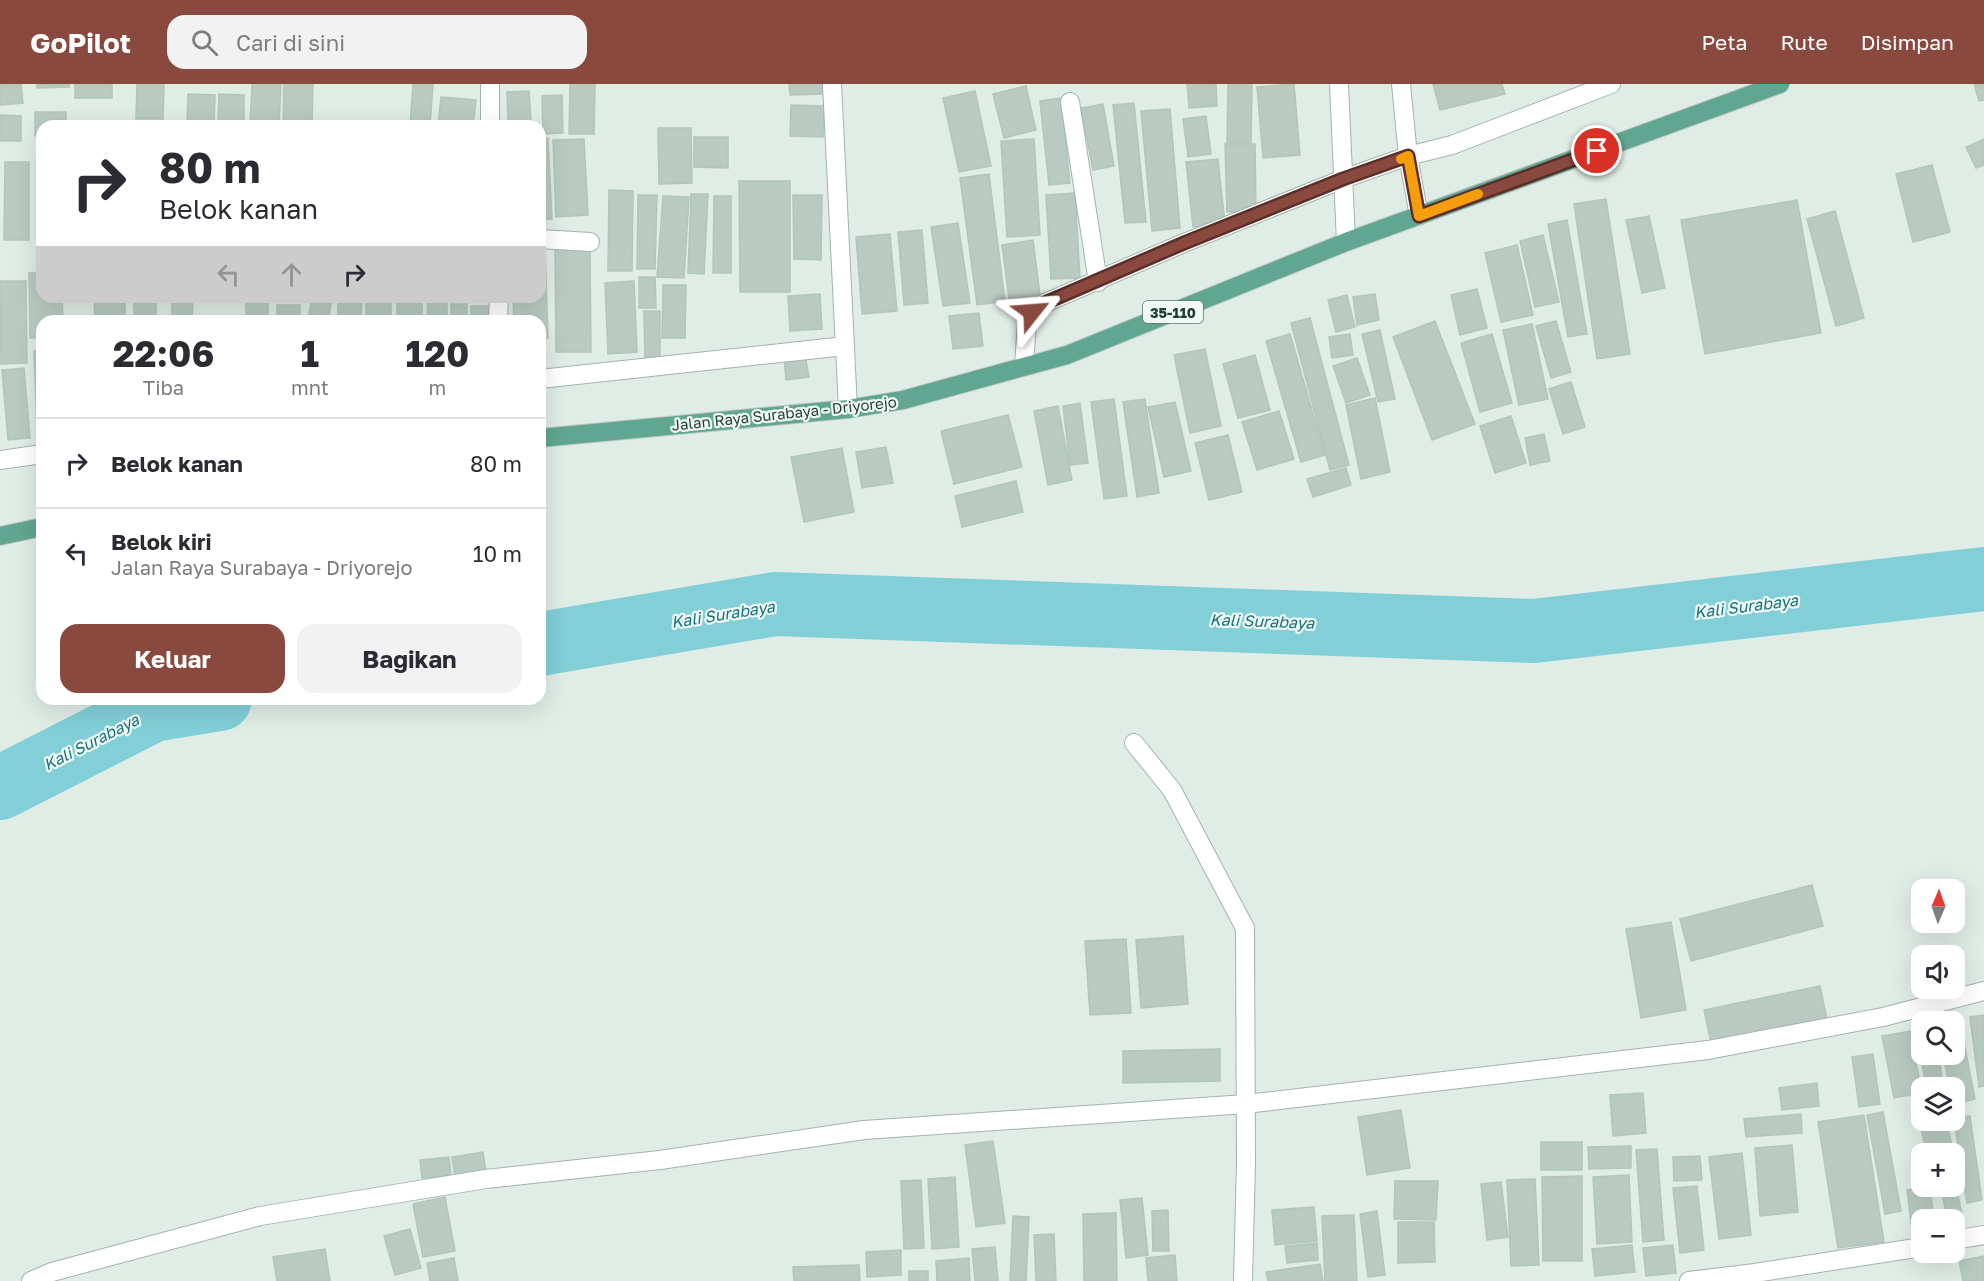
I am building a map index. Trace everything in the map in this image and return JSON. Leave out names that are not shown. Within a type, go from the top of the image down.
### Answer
[{"type":"main road","name":"Jalan Raya Surabaya - Driyorejo","points":[[546,437],[848,409],[903,400],[1067,355],[1346,242],[1780,84]]},
{"type":"main road","points":[[0,536],[36,528]]},
{"type":"street","points":[[490,84],[490,120]]},
{"type":"street","points":[[832,84],[848,409]]},
{"type":"street","points":[[1339,84],[1346,242]]},
{"type":"street","points":[[1401,84],[1408,156],[1419,216]]},
{"type":"street","points":[[1024,366],[1027,322],[1032,312],[1045,303],[1184,243],[1343,179],[1408,156],[1452,145],[1611,84]]},
{"type":"street","points":[[1070,102],[1098,282]]},
{"type":"street","points":[[546,239],[590,242]]},
{"type":"street","points":[[546,378],[845,346]]},
{"type":"street","points":[[0,460],[36,455]]},
{"type":"street","points":[[1134,743],[1172,790],[1245,928],[1246,1104],[1243,1281]]},
{"type":"street","points":[[31,1281],[52,1272],[260,1216],[486,1179],[660,1160],[864,1130],[1246,1104],[1708,1050],[1883,1017],[1984,991]]},
{"type":"street","points":[[1965,1238],[1984,1235]]},
{"type":"street","points":[[1689,1281],[1911,1249]]},
{"type":"building","points":[[0,84],[21,84],[23,103],[0,105]]},
{"type":"building","points":[[37,84],[69,84],[69,87],[37,88]]},
{"type":"building","points":[[75,84],[112,84],[112,98],[75,98]]},
{"type":"building","points":[[137,84],[164,84],[163,119],[136,119]]},
{"type":"building","points":[[252,84],[281,84],[279,120],[250,120]]},
{"type":"building","points":[[284,84],[313,84],[312,120],[283,120]]},
{"type":"building","points":[[413,84],[433,84],[430,120],[410,120]]},
{"type":"building","points":[[570,84],[595,84],[594,134],[569,134]]},
{"type":"building","points":[[789,84],[822,84],[822,94],[790,95]]},
{"type":"building","points":[[1187,84],[1216,84],[1217,106],[1189,108]]},
{"type":"building","points":[[1228,84],[1252,84],[1251,143],[1227,143]]},
{"type":"building","points":[[1294,84],[1300,155],[1263,158],[1257,87]]},
{"type":"building","points":[[1433,84],[1502,84],[1505,94],[1440,110]]},
{"type":"building","points":[[1974,84],[1984,84],[1984,100],[1979,101]]},
{"type":"building","points":[[1026,86],[1036,130],[1004,138],[993,94]]},
{"type":"building","points":[[529,91],[531,120],[508,120],[507,92]]},
{"type":"building","points":[[975,91],[991,166],[959,172],[943,98]]},
{"type":"building","points":[[188,94],[215,95],[214,120],[187,120]]},
{"type":"building","points":[[219,94],[244,95],[244,120],[218,120]]},
{"type":"building","points":[[562,95],[563,133],[546,134],[546,120],[543,120],[542,96]]},
{"type":"building","points":[[441,97],[476,100],[474,120],[439,120]]},
{"type":"building","points":[[1061,98],[1070,183],[1049,185],[1040,101]]},
{"type":"building","points":[[1134,103],[1146,222],[1125,223],[1113,105]]},
{"type":"building","points":[[1103,104],[1114,166],[1093,170],[1081,108]]},
{"type":"building","points":[[791,105],[824,106],[823,137],[790,136]]},
{"type":"building","points":[[1170,109],[1180,228],[1152,231],[1141,111]]},
{"type":"building","points":[[35,112],[66,112],[66,120],[36,120],[35,136]]},
{"type":"building","points":[[0,115],[21,116],[21,141],[0,141]]},
{"type":"building","points":[[1206,116],[1211,154],[1188,157],[1183,119]]},
{"type":"building","points":[[658,128],[691,128],[692,183],[659,184]]},
{"type":"building","points":[[694,137],[728,137],[728,168],[694,167]]},
{"type":"building","points":[[546,138],[548,138],[552,219],[546,220]]},
{"type":"building","points":[[584,139],[588,215],[556,217],[553,140]]},
{"type":"building","points":[[1034,139],[1040,235],[1007,237],[1001,141]]},
{"type":"building","points":[[1984,139],[1984,165],[1976,168],[1966,147]]},
{"type":"building","points":[[1225,144],[1255,144],[1256,211],[1227,212]]},
{"type":"building","points":[[1218,159],[1225,224],[1193,227],[1186,162]]},
{"type":"building","points":[[5,162],[29,162],[29,240],[4,240]]},
{"type":"building","points":[[1932,165],[1950,232],[1913,242],[1896,174]]},
{"type":"building","points":[[989,174],[1005,301],[977,305],[960,178]]},
{"type":"building","points":[[739,181],[790,181],[790,292],[740,292]]},
{"type":"building","points":[[609,190],[633,191],[632,271],[608,271]]},
{"type":"building","points":[[1075,193],[1080,278],[1051,279],[1046,195]]},
{"type":"building","points":[[691,194],[708,194],[704,274],[688,273]]},
{"type":"building","points":[[638,195],[657,195],[655,269],[637,269]]},
{"type":"building","points":[[793,195],[822,195],[821,260],[794,259]]},
{"type":"building","points":[[663,196],[689,197],[684,278],[657,277]]},
{"type":"building","points":[[714,196],[731,196],[731,273],[713,273]]},
{"type":"building","points":[[1606,199],[1630,354],[1597,359],[1574,204]]},
{"type":"building","points":[[1797,200],[1821,333],[1705,354],[1681,220]]},
{"type":"building","points":[[1835,211],[1864,318],[1836,326],[1807,219]]},
{"type":"building","points":[[1649,216],[1665,288],[1642,293],[1626,220]]},
{"type":"building","points":[[1567,220],[1587,334],[1568,337],[1548,224]]},
{"type":"building","points":[[958,223],[970,303],[943,306],[931,227]]},
{"type":"building","points":[[922,230],[928,303],[904,305],[898,232]]},
{"type":"building","points":[[890,234],[897,311],[862,314],[856,237]]},
{"type":"building","points":[[1543,235],[1559,302],[1535,307],[1520,241]]},
{"type":"building","points":[[1033,240],[1040,295],[1009,299],[1002,245]]},
{"type":"building","points":[[1517,245],[1533,315],[1501,322],[1485,253]]},
{"type":"building","points":[[555,250],[590,250],[591,352],[556,352]]},
{"type":"building","points":[[36,272],[36,303],[62,303],[63,315],[36,315],[36,338],[30,338],[29,273]]},
{"type":"building","points":[[639,277],[655,277],[656,308],[639,308]]},
{"type":"building","points":[[546,279],[548,338],[546,338],[546,315],[514,315],[513,303],[546,303]]},
{"type":"building","points":[[0,281],[26,281],[27,363],[1,364]]},
{"type":"building","points":[[634,281],[637,352],[608,354],[605,283]]},
{"type":"building","points":[[663,285],[686,285],[685,338],[662,338]]},
{"type":"building","points":[[1477,289],[1487,328],[1460,335],[1451,295]]},
{"type":"building","points":[[820,294],[822,329],[790,331],[788,296]]},
{"type":"building","points":[[1375,294],[1379,320],[1357,325],[1353,297]]},
{"type":"building","points":[[1347,295],[1355,327],[1336,332],[1328,300]]},
{"type":"building","points":[[94,303],[125,303],[125,315],[95,315]]},
{"type":"building","points":[[134,303],[156,303],[156,315],[134,315]]},
{"type":"building","points":[[172,303],[193,303],[192,315],[172,315]]},
{"type":"building","points":[[246,303],[268,303],[268,315],[246,315]]},
{"type":"building","points":[[311,303],[331,303],[329,315],[309,314]]},
{"type":"building","points":[[338,303],[362,303],[361,315],[338,315]]},
{"type":"building","points":[[366,303],[391,303],[391,315],[366,315]]},
{"type":"building","points":[[397,303],[422,303],[422,315],[397,315]]},
{"type":"building","points":[[428,303],[447,303],[447,315],[427,315]]},
{"type":"building","points":[[451,304],[467,304],[467,315],[451,315]]},
{"type":"building","points":[[277,305],[300,305],[300,315],[277,315]]},
{"type":"building","points":[[471,306],[492,306],[492,315],[471,315]]},
{"type":"building","points":[[644,311],[660,311],[660,361],[645,362]]},
{"type":"building","points":[[979,313],[983,346],[953,349],[949,316]]},
{"type":"building","points":[[1310,318],[1349,465],[1330,470],[1291,323]]},
{"type":"building","points":[[1435,321],[1475,424],[1432,440],[1393,337]]},
{"type":"building","points":[[1556,321],[1571,372],[1551,378],[1536,326]]},
{"type":"building","points":[[1532,324],[1548,399],[1519,405],[1503,330]]},
{"type":"building","points":[[1380,330],[1395,399],[1378,402],[1362,334]]},
{"type":"building","points":[[1290,334],[1325,455],[1301,462],[1266,341]]},
{"type":"building","points":[[1350,334],[1353,355],[1332,358],[1329,337]]},
{"type":"building","points":[[1492,334],[1512,403],[1480,412],[1461,343]]},
{"type":"building","points":[[1205,349],[1221,426],[1190,433],[1174,355]]},
{"type":"building","points":[[34,351],[36,351],[36,405]]},
{"type":"building","points":[[805,355],[809,377],[786,380],[784,357]]},
{"type":"building","points":[[1255,355],[1270,410],[1238,418],[1223,364]]},
{"type":"building","points":[[1357,358],[1370,395],[1346,403],[1333,366]]},
{"type":"building","points":[[24,368],[30,438],[8,440],[2,370]]},
{"type":"building","points":[[1571,382],[1585,427],[1563,434],[1549,389]]},
{"type":"building","points":[[1375,398],[1390,472],[1361,479],[1346,405]]},
{"type":"building","points":[[1114,399],[1127,496],[1104,499],[1091,402]]},
{"type":"building","points":[[1145,399],[1159,493],[1137,497],[1123,402]]},
{"type":"building","points":[[1175,402],[1191,471],[1164,477],[1148,407]]},
{"type":"building","points":[[1080,403],[1088,463],[1070,465],[1063,406]]},
{"type":"building","points":[[1058,406],[1072,480],[1048,485],[1034,411]]},
{"type":"building","points":[[1279,411],[1294,459],[1257,470],[1242,422]]},
{"type":"building","points":[[1008,415],[1022,467],[954,484],[941,431]]},
{"type":"building","points":[[1511,416],[1526,463],[1495,473],[1480,426]]},
{"type":"building","points":[[1544,434],[1550,461],[1530,465],[1525,438]]},
{"type":"building","points":[[1228,435],[1242,492],[1209,500],[1195,443]]},
{"type":"building","points":[[886,447],[893,483],[862,488],[856,452]]},
{"type":"building","points":[[842,448],[854,512],[804,522],[791,457]]},
{"type":"building","points":[[1346,468],[1351,485],[1313,497],[1307,479]]},
{"type":"building","points":[[1016,481],[1023,512],[962,527],[955,496]]},
{"type":"building","points":[[1812,885],[1823,926],[1691,961],[1680,919]]},
{"type":"building","points":[[1671,922],[1686,1010],[1641,1018],[1626,929]]},
{"type":"building","points":[[1183,936],[1188,1004],[1141,1008],[1136,940]]},
{"type":"building","points":[[1126,939],[1131,1013],[1090,1015],[1085,941]]},
{"type":"building","points":[[1820,986],[1827,1019],[1711,1043],[1704,1010]]},
{"type":"building","points":[[1984,1015],[1984,1086],[1979,1087],[1970,1017]]},
{"type":"building","points":[[1910,1031],[1911,1065],[1917,1065],[1919,1077],[1911,1077],[1911,1095],[1894,1098],[1882,1036]]},
{"type":"building","points":[[1965,1048],[1975,1099],[1965,1101],[1965,1077],[1948,1077],[1945,1065],[1965,1065]]},
{"type":"building","points":[[1220,1049],[1220,1081],[1123,1083],[1123,1051]]},
{"type":"building","points":[[1873,1054],[1880,1104],[1859,1107],[1852,1057]]},
{"type":"building","points":[[1922,1065],[1940,1065],[1942,1077],[1924,1077]]},
{"type":"building","points":[[1817,1083],[1819,1106],[1782,1110],[1779,1088]]},
{"type":"building","points":[[1643,1093],[1646,1133],[1613,1136],[1610,1095]]},
{"type":"building","points":[[1401,1110],[1410,1168],[1367,1175],[1358,1117]]},
{"type":"building","points":[[1883,1112],[1901,1211],[1885,1214],[1867,1115]]},
{"type":"building","points":[[1801,1114],[1802,1133],[1746,1137],[1744,1119]]},
{"type":"building","points":[[1864,1115],[1884,1242],[1838,1248],[1818,1122]]},
{"type":"building","points":[[1970,1116],[1982,1200],[1967,1203],[1965,1143],[1958,1143],[1956,1131],[1965,1131],[1965,1117]]},
{"type":"building","points":[[1921,1131],[1949,1131],[1951,1143],[1924,1143]]},
{"type":"building","points":[[993,1141],[1005,1223],[976,1227],[965,1145]]},
{"type":"building","points":[[1541,1142],[1582,1142],[1582,1170],[1541,1170]]},
{"type":"building","points":[[1792,1145],[1798,1212],[1760,1216],[1755,1148]]},
{"type":"building","points":[[1631,1146],[1631,1168],[1589,1169],[1588,1147]]},
{"type":"building","points":[[1657,1149],[1664,1240],[1643,1242],[1636,1150]]},
{"type":"building","points":[[483,1152],[486,1173],[455,1178],[452,1157]]},
{"type":"building","points":[[1742,1153],[1751,1235],[1719,1239],[1709,1157]]},
{"type":"building","points":[[1700,1156],[1702,1180],[1674,1181],[1673,1157]]},
{"type":"building","points":[[449,1157],[451,1176],[422,1178],[420,1160]]},
{"type":"building","points":[[1629,1175],[1632,1242],[1597,1244],[1593,1177]]},
{"type":"building","points":[[1582,1176],[1582,1261],[1543,1261],[1542,1177]]},
{"type":"building","points":[[955,1177],[959,1247],[932,1249],[928,1179]]},
{"type":"building","points":[[1535,1179],[1539,1265],[1511,1266],[1507,1180]]},
{"type":"building","points":[[921,1180],[924,1248],[904,1249],[901,1181]]},
{"type":"building","points":[[1395,1181],[1438,1181],[1436,1220],[1394,1219]]},
{"type":"building","points":[[1501,1182],[1508,1237],[1487,1240],[1481,1184]]},
{"type":"building","points":[[1697,1186],[1704,1250],[1680,1253],[1673,1188]]},
{"type":"building","points":[[1911,1189],[1911,1197],[1931,1197],[1933,1209],[1911,1209],[1911,1223],[1907,1190]]},
{"type":"building","points":[[445,1197],[455,1251],[423,1257],[413,1204]]},
{"type":"building","points":[[1943,1197],[1958,1197],[1961,1209],[1945,1209]]},
{"type":"building","points":[[1142,1198],[1148,1255],[1126,1258],[1120,1200]]},
{"type":"building","points":[[1314,1207],[1317,1241],[1275,1245],[1272,1210]]},
{"type":"building","points":[[1168,1210],[1169,1251],[1153,1251],[1152,1211]]},
{"type":"building","points":[[1377,1211],[1385,1275],[1368,1277],[1360,1214]]},
{"type":"building","points":[[1116,1213],[1117,1281],[1084,1281],[1083,1214]]},
{"type":"building","points":[[1354,1215],[1357,1281],[1325,1281],[1322,1216]]},
{"type":"building","points":[[1013,1216],[1029,1217],[1026,1281],[1010,1281]]},
{"type":"building","points":[[1398,1222],[1434,1222],[1435,1262],[1398,1263]]},
{"type":"building","points":[[410,1229],[421,1268],[395,1275],[384,1236]]},
{"type":"building","points":[[1054,1234],[1056,1281],[1036,1281],[1034,1235]]},
{"type":"building","points":[[1317,1243],[1318,1260],[1287,1263],[1285,1246]]},
{"type":"building","points":[[1632,1245],[1635,1272],[1595,1276],[1592,1249]]},
{"type":"building","points":[[1673,1245],[1676,1273],[1646,1276],[1643,1248]]},
{"type":"building","points":[[995,1247],[998,1281],[975,1281],[972,1249]]},
{"type":"building","points":[[325,1249],[330,1281],[277,1281],[273,1257]]},
{"type":"building","points":[[901,1250],[901,1275],[867,1277],[866,1252]]},
{"type":"building","points":[[1175,1255],[1177,1281],[1148,1281],[1146,1258]]},
{"type":"building","points":[[1984,1256],[1984,1281],[1963,1281],[1959,1263],[1965,1263],[1965,1260]]},
{"type":"building","points":[[454,1258],[458,1281],[430,1281],[427,1263]]},
{"type":"building","points":[[969,1258],[970,1281],[937,1281],[936,1261]]},
{"type":"building","points":[[1320,1264],[1323,1281],[1268,1281],[1266,1272]]},
{"type":"building","points":[[859,1265],[860,1281],[794,1281],[793,1267]]},
{"type":"building","points":[[909,1271],[928,1271],[928,1281],[909,1281]]},
{"type":"waterway","name":"Kali Surabaya","points":[[546,643],[775,604],[1534,631],[1984,579]]},
{"type":"waterway","name":"Kali Surabaya","points":[[0,788],[153,710],[183,705]]},
{"type":"slow traffic","points":[[1401,159],[1408,156],[1419,216],[1478,194]]},
{"type":"route","points":[[1032,312],[1045,303],[1184,243],[1343,179],[1408,156],[1419,216],[1597,151]]}]
